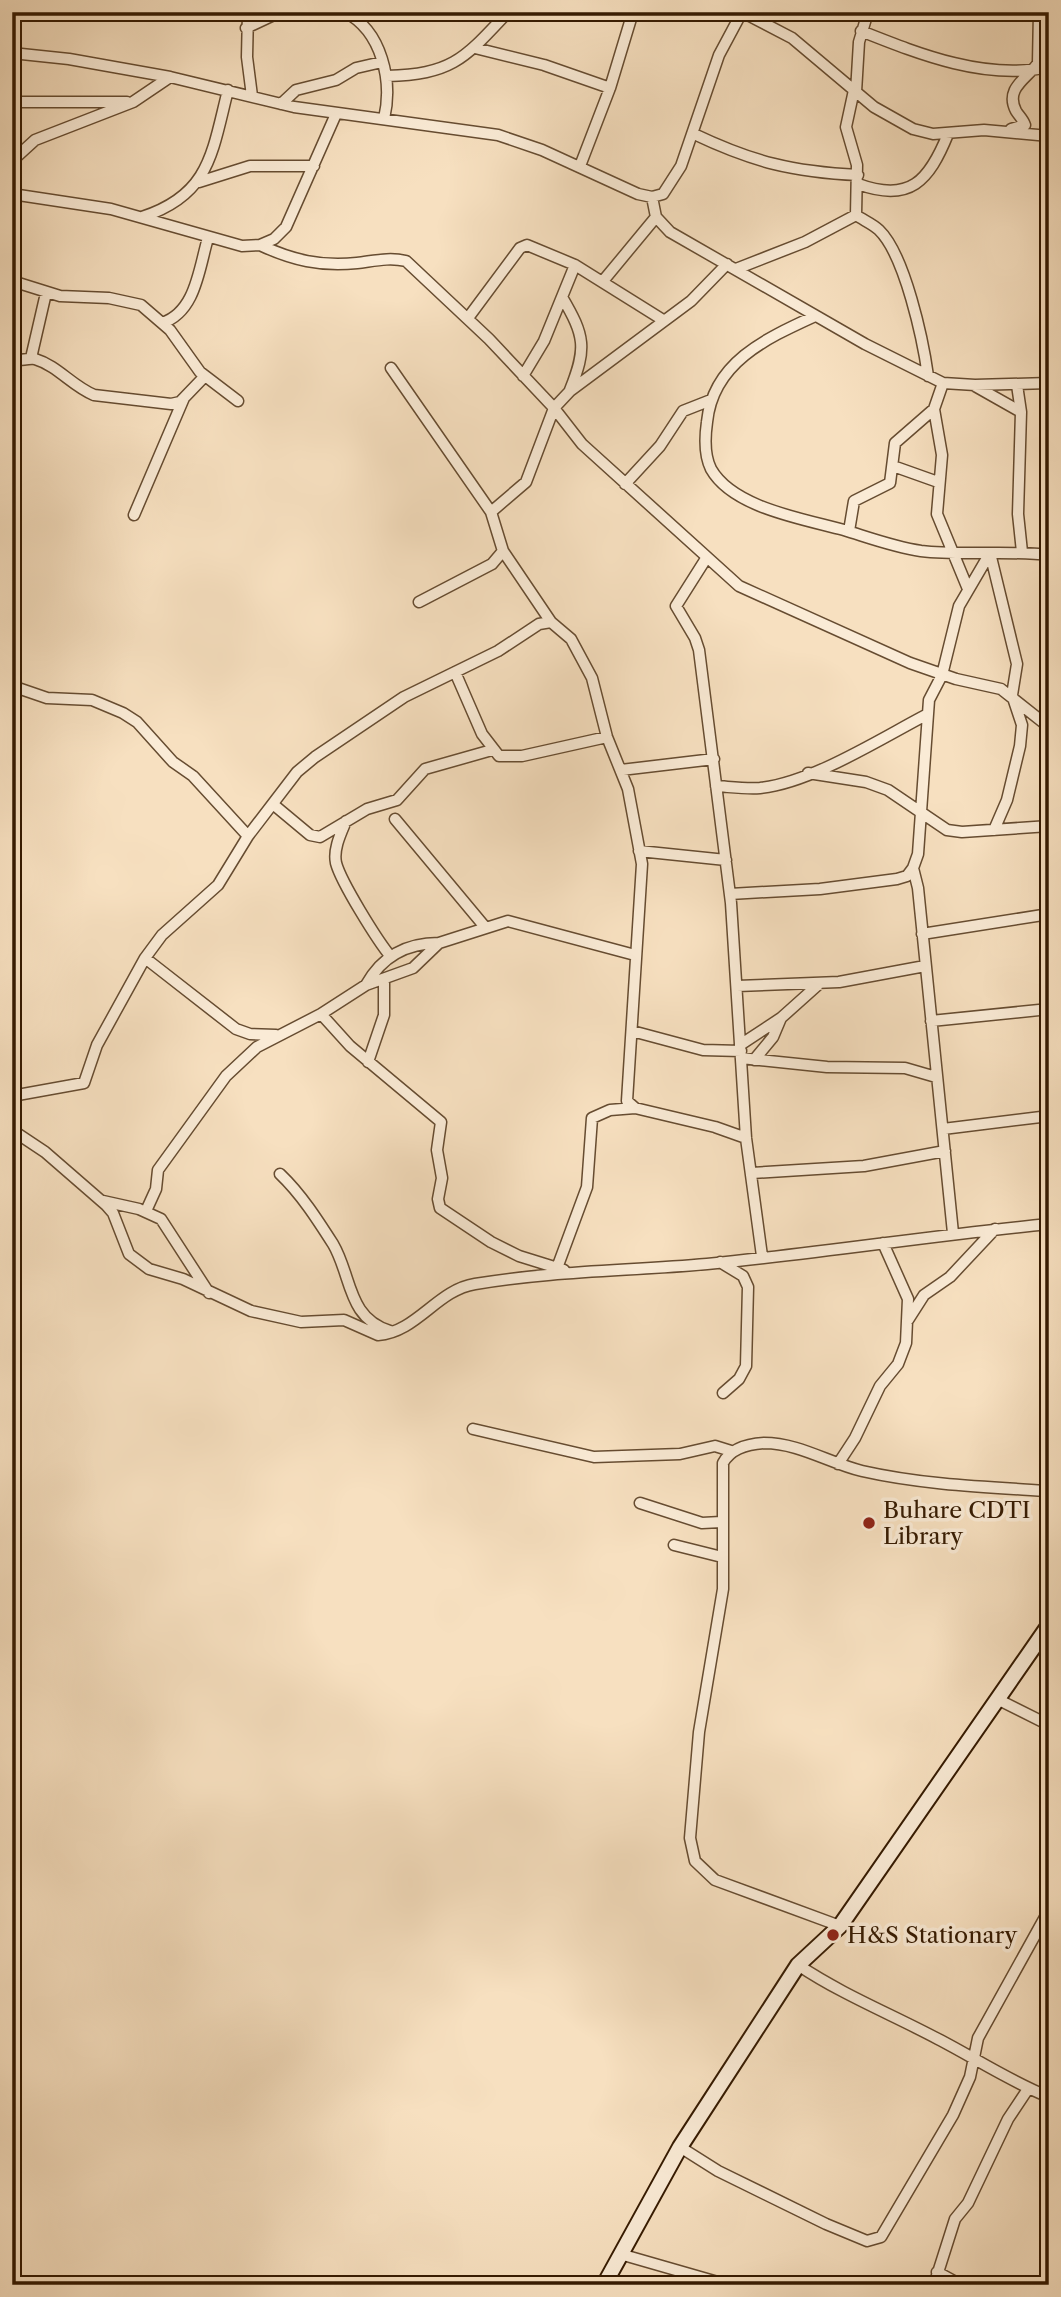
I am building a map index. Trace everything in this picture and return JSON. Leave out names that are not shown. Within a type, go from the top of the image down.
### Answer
[{"type":"main road","points":[[604,2285],[680,2147],[798,1965],[839,1926],[1049,1625]]},
{"type":"street","points":[[248,12],[246,28],[252,96]]},
{"type":"street","points":[[246,28],[280,12]]},
{"type":"street","points":[[387,76],[434,73],[451,66],[475,48],[508,12]]},
{"type":"street","points":[[580,166],[610,88],[633,12]]},
{"type":"street","points":[[670,12],[707,12]]},
{"type":"street","points":[[12,53],[69,59],[170,76],[281,104],[336,114],[498,135],[580,166],[615,185],[652,197],[663,194],[671,185],[694,134],[719,55],[742,12],[792,38],[874,107],[913,129],[948,134],[1007,130],[1026,125],[1014,108],[1014,94],[1016,85],[1034,70],[1038,63],[1039,12]]},
{"type":"street","points":[[856,215],[858,179],[846,127],[855,91],[861,32],[868,12]]},
{"type":"street","points":[[346,13],[368,13]]},
{"type":"street","points":[[346,13],[366,26],[382,62],[387,76],[388,102],[384,119]]},
{"type":"street","points":[[861,32],[958,64],[1034,70],[1049,67]]},
{"type":"street","points":[[475,48],[544,65],[610,88]]},
{"type":"street","points":[[281,104],[296,90],[337,80],[356,68],[382,62]]},
{"type":"street","points":[[14,153],[35,140],[133,102],[170,76]]},
{"type":"street","points":[[141,217],[174,205],[199,181],[215,140],[228,90]]},
{"type":"street","points":[[12,102],[133,102]]},
{"type":"street","points":[[12,194],[83,203],[141,217],[208,238],[242,246],[260,245],[274,239],[286,227],[336,114]]},
{"type":"street","points":[[1007,130],[1049,136]]},
{"type":"street","points":[[694,134],[754,161],[858,179],[884,191],[914,186],[927,177],[937,163],[948,134]]},
{"type":"street","points":[[199,181],[250,166],[314,166]]},
{"type":"street","points":[[652,197],[656,217],[670,232],[815,316],[928,376],[943,383],[975,385],[1049,383]]},
{"type":"street","points":[[491,512],[526,482],[554,408],[570,391],[732,267],[805,242],[856,215]]},
{"type":"street","points":[[856,215],[880,231],[892,251],[918,318],[928,376]]},
{"type":"street","points":[[603,281],[656,217]]},
{"type":"street","points":[[163,323],[173,320],[189,303],[208,238]]},
{"type":"street","points":[[260,245],[289,258],[323,265],[388,258],[406,261],[468,318],[554,408],[582,444],[739,586],[761,598],[840,629],[942,675],[993,686],[1012,695],[1031,715],[1049,727]]},
{"type":"street","points":[[468,318],[520,248],[535,246],[603,281],[663,320]]},
{"type":"street","points":[[523,376],[544,341],[575,265]]},
{"type":"street","points":[[12,281],[46,293],[109,298],[141,305],[163,323],[205,376],[238,401]]},
{"type":"street","points":[[31,358],[46,293]]},
{"type":"street","points":[[562,297],[579,327],[583,348],[570,391]]},
{"type":"street","points":[[815,316],[751,348],[733,364],[711,401],[706,450],[710,467],[720,480],[763,507],[895,546],[952,553],[1022,552],[1049,555]]},
{"type":"street","points":[[12,360],[31,358],[50,365],[82,391],[94,395],[171,404],[184,398]]},
{"type":"street","points":[[391,368],[491,512],[503,551],[551,622],[572,639],[583,656],[607,737],[621,770],[633,812],[641,882],[626,1093],[629,1105],[705,1124],[746,1138]]},
{"type":"street","points":[[134,515],[184,398],[205,376]]},
{"type":"street","points":[[943,383],[934,409],[942,455],[937,514],[968,589]]},
{"type":"street","points":[[975,385],[1021,412]]},
{"type":"street","points":[[1017,385],[1021,412],[1018,514],[1022,552]]},
{"type":"street","points":[[625,484],[660,446],[683,411],[711,401]]},
{"type":"street","points":[[849,531],[854,501],[890,483],[895,443],[934,409]]},
{"type":"street","points":[[893,466],[938,482]]},
{"type":"street","points":[[419,602],[492,564],[503,551]]},
{"type":"street","points":[[730,894],[860,885],[906,876],[913,868],[918,854],[926,715],[942,675],[953,623],[968,589],[990,553]]},
{"type":"street","points":[[990,553],[1017,664],[1012,695],[1022,725],[1022,738],[1007,800],[994,830]]},
{"type":"street","points":[[707,558],[676,603],[699,650],[730,894],[746,1138],[762,1256]]},
{"type":"street","points":[[12,1096],[84,1083],[97,1045],[145,958],[162,935],[218,885],[248,836],[297,772],[314,757],[404,697],[498,651],[539,624],[551,622]]},
{"type":"street","points":[[455,672],[482,734],[492,750],[509,758],[607,737]]},
{"type":"street","points":[[12,686],[47,698],[92,701],[138,722],[173,762],[206,789],[248,836]]},
{"type":"street","points":[[716,786],[762,788],[808,773],[865,748],[926,715]]},
{"type":"street","points":[[274,805],[314,837],[327,834],[367,809],[397,800],[425,769],[492,750]]},
{"type":"street","points":[[621,770],[713,759]]},
{"type":"street","points":[[808,773],[866,782],[888,790],[947,830],[1049,826]]},
{"type":"street","points":[[395,819],[485,927]]},
{"type":"street","points":[[346,821],[336,854],[337,866],[380,944],[391,957]]},
{"type":"street","points":[[639,851],[726,860]]},
{"type":"street","points":[[913,868],[953,1233]]},
{"type":"street","points":[[922,934],[1049,914]]},
{"type":"street","points":[[366,985],[391,957],[414,944],[439,943],[508,921],[635,955]]},
{"type":"street","points":[[146,1212],[156,1189],[156,1174],[232,1069],[276,1035],[321,1014],[366,985],[413,968],[439,943]]},
{"type":"street","points":[[145,958],[236,1029],[250,1034],[276,1035]]},
{"type":"street","points":[[737,986],[819,984],[925,966]]},
{"type":"street","points":[[368,1062],[384,1015],[384,979]]},
{"type":"street","points":[[741,1052],[819,984]]},
{"type":"street","points":[[930,1021],[1049,1009]]},
{"type":"street","points":[[321,1014],[368,1062],[441,1122],[438,1150],[442,1173],[438,1199],[440,1208],[470,1225],[491,1242],[519,1256],[568,1272]]},
{"type":"street","points":[[754,1059],[773,1037],[780,1018]]},
{"type":"street","points":[[632,1031],[703,1049],[741,1052],[754,1059],[827,1067],[905,1068],[936,1077]]},
{"type":"street","points":[[557,1268],[587,1187],[592,1118],[610,1110],[635,1108]]},
{"type":"street","points":[[943,1129],[1049,1116]]},
{"type":"street","points":[[12,1130],[45,1152],[113,1213],[129,1254],[149,1269],[183,1279],[234,1305],[301,1322],[344,1320],[378,1335],[393,1332],[446,1295],[471,1284],[568,1272],[720,1262],[1049,1224]]},
{"type":"street","points":[[752,1173],[864,1166],[945,1151]]},
{"type":"street","points":[[280,1174],[300,1192],[332,1244],[360,1313],[380,1328],[393,1332]]},
{"type":"street","points":[[99,1200],[146,1212],[167,1226],[209,1293]]},
{"type":"street","points":[[908,1321],[924,1295],[950,1277],[995,1229]]},
{"type":"street","points":[[838,1464],[855,1438],[880,1386],[898,1364],[906,1343],[908,1299],[883,1243]]},
{"type":"street","points":[[720,1262],[745,1279],[748,1302],[746,1366],[739,1379],[723,1393]]},
{"type":"street","points":[[473,1429],[594,1457],[680,1454],[715,1446],[731,1451],[762,1443],[778,1444],[838,1464],[910,1480],[1049,1491]]},
{"type":"street","points":[[731,1451],[723,1463],[721,1480],[723,1589],[691,1802],[692,1854],[700,1868],[715,1880],[839,1926]]},
{"type":"street","points":[[640,1503],[702,1522],[721,1522]]},
{"type":"street","points":[[674,1545],[722,1557]]},
{"type":"street","points":[[997,1699],[1049,1726]]},
{"type":"street","points":[[680,2147],[718,2171],[826,2224],[861,2239],[876,2240],[890,2227],[953,2115],[968,2084],[978,2038],[1049,1910]]},
{"type":"street","points":[[798,1965],[837,1990],[941,2041],[1028,2089],[1049,2096]]},
{"type":"street","points":[[934,2285],[955,2219],[968,2203],[1008,2119],[1028,2089]]},
{"type":"street","points":[[620,2254],[728,2285]]},
{"type":"street","points":[[937,2272],[961,2285]]},
{"type":"place","name":"Buhare CDTI Library","points":[[869,1523]]},
{"type":"place","name":"H&S Stationary","points":[[833,1935]]}]
